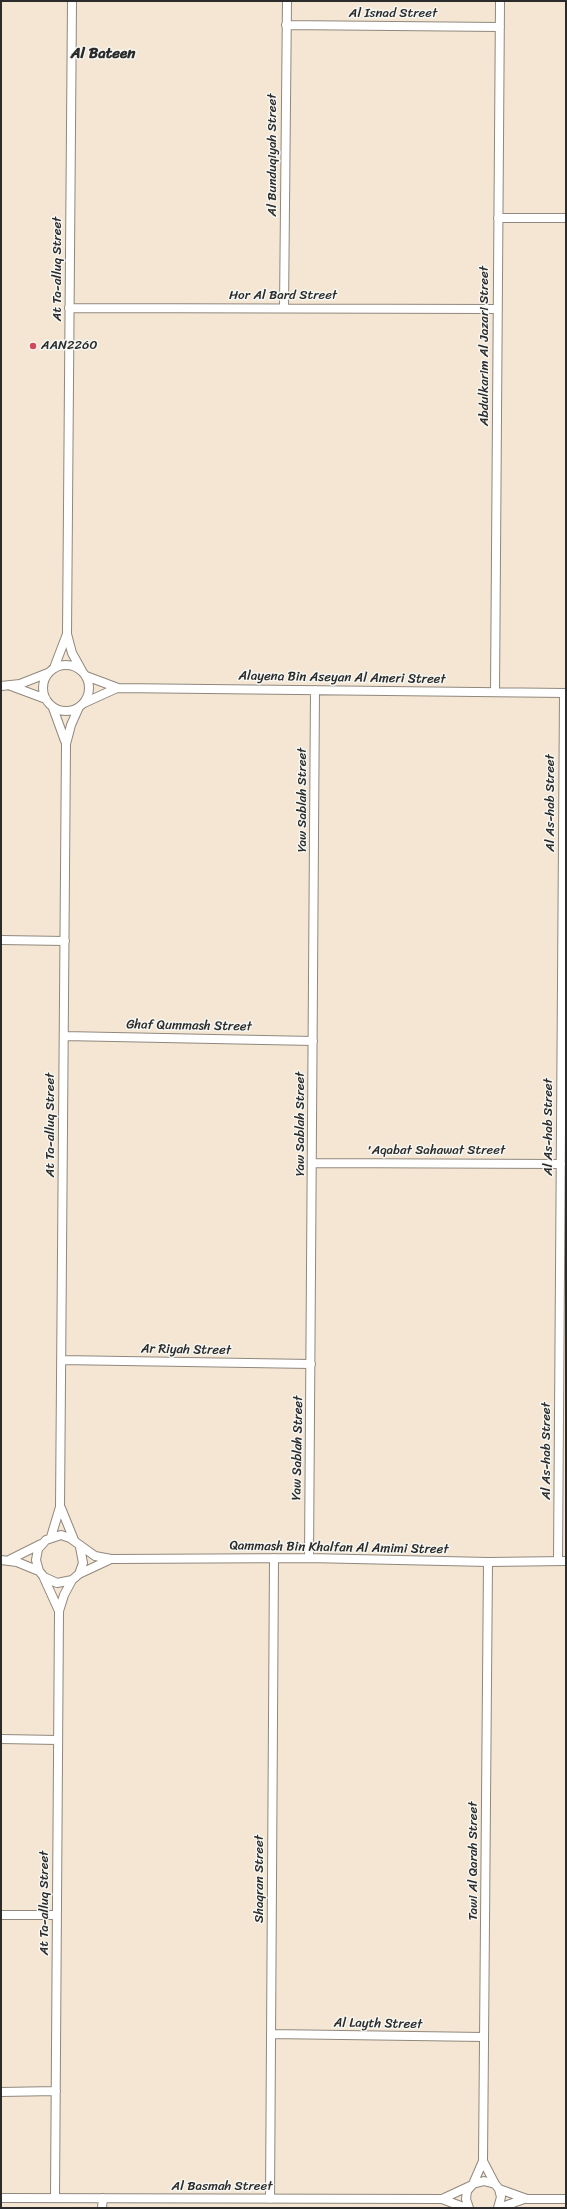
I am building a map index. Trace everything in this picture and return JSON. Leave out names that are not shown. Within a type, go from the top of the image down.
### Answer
[{"type":"street","name":"At Ta-alluq Street","points":[[72,1],[67,634],[72,653],[84,674]]},
{"type":"street","name":"Al Bunduqiyah Street","points":[[284,308],[287,1]]},
{"type":"street","name":"Abdulkarim Al Jazari Street","points":[[495,692],[500,1]]},
{"type":"street","name":"Al Isnad Street","points":[[286,25],[500,27]]},
{"type":"street","points":[[498,218],[566,218]]},
{"type":"street","name":"Hor Al Bard Street","points":[[69,308],[498,310]]},
{"type":"street","name":"At Ta-alluq Street","points":[[51,671],[67,634]]},
{"type":"street","points":[[1,686],[10,686],[30,681],[51,671],[71,666],[84,674],[89,691],[81,706],[69,711],[53,708],[46,700],[43,689],[51,671]]},
{"type":"street","name":"Alayena Bin Aseyan Al Ameri Street","points":[[84,674],[118,688],[565,693]]},
{"type":"street","points":[[10,686],[46,700]]},
{"type":"street","name":"Alayena Bin Aseyan Al Ameri Street","points":[[81,706],[118,688]]},
{"type":"street","name":"Yaw Sablah Street","points":[[309,1558],[315,690]]},
{"type":"street","name":"Al As-hab Street","points":[[562,1561],[561,1164],[565,693]]},
{"type":"street","name":"At Ta-alluq Street","points":[[51,1537],[60,1508],[66,744],[71,725],[81,706]]},
{"type":"street","name":"At Ta-alluq Street","points":[[53,708],[66,744]]},
{"type":"street","points":[[1,940],[64,941]]},
{"type":"street","name":"Ghaf Qummash Street","points":[[64,1036],[313,1040]]},
{"type":"street","name":"'Aqabat Sahawat Street","points":[[312,1163],[561,1164]]},
{"type":"street","name":"Ar Riyah Street","points":[[61,1360],[311,1364]]},
{"type":"street","name":"At Ta-alluq Street","points":[[60,1508],[77,1544]]},
{"type":"street","points":[[61,1535],[77,1544],[84,1558],[79,1574],[72,1580],[57,1583],[41,1574],[5,1560],[42,1544],[51,1537],[61,1535]]},
{"type":"street","points":[[41,1574],[36,1560],[42,1544]]},
{"type":"street","name":"Qammash Bin Khalfan Al Amimi Street","points":[[77,1544],[95,1556],[111,1559],[309,1558],[488,1562],[562,1561]]},
{"type":"street","name":"Shaqran Street","points":[[270,2199],[274,1558]]},
{"type":"street","name":"Qammash Bin Khalfan Al Amimi Street","points":[[79,1574],[111,1559]]},
{"type":"street","name":"Tawi Al Qarah Street","points":[[468,2208],[466,2195],[483,2161],[488,1562]]},
{"type":"street","name":"At Ta-alluq Street","points":[[41,1574],[59,1611]]},
{"type":"street","name":"At Ta-alluq Street","points":[[55,2196],[59,1611],[64,1595],[72,1580]]},
{"type":"street","points":[[1,1739],[58,1740]]},
{"type":"street","points":[[1,1915],[57,1915]]},
{"type":"street","name":"Al Layth Street","points":[[271,2034],[484,2037]]},
{"type":"street","points":[[1,2092],[56,2091]]},
{"type":"street","name":"Tawi Al Qarah Street","points":[[483,2161],[497,2187]]},
{"type":"street","points":[[472,2185],[484,2181],[527,2199]]},
{"type":"street","name":"Al Basmah Street","points":[[442,2199],[472,2185]]},
{"type":"street","points":[[497,2187],[501,2197],[499,2208],[527,2199],[566,2199]]},
{"type":"street","name":"Al Basmah Street","points":[[1,2198],[55,2196],[103,2198],[442,2199],[468,2208]]},
{"type":"street","points":[[102,2208],[103,2198]]},
{"type":"place","name":"AAN2260","points":[[33,346]]},
{"type":"district","name":"Al Bateen","points":[[103,54]]}]
